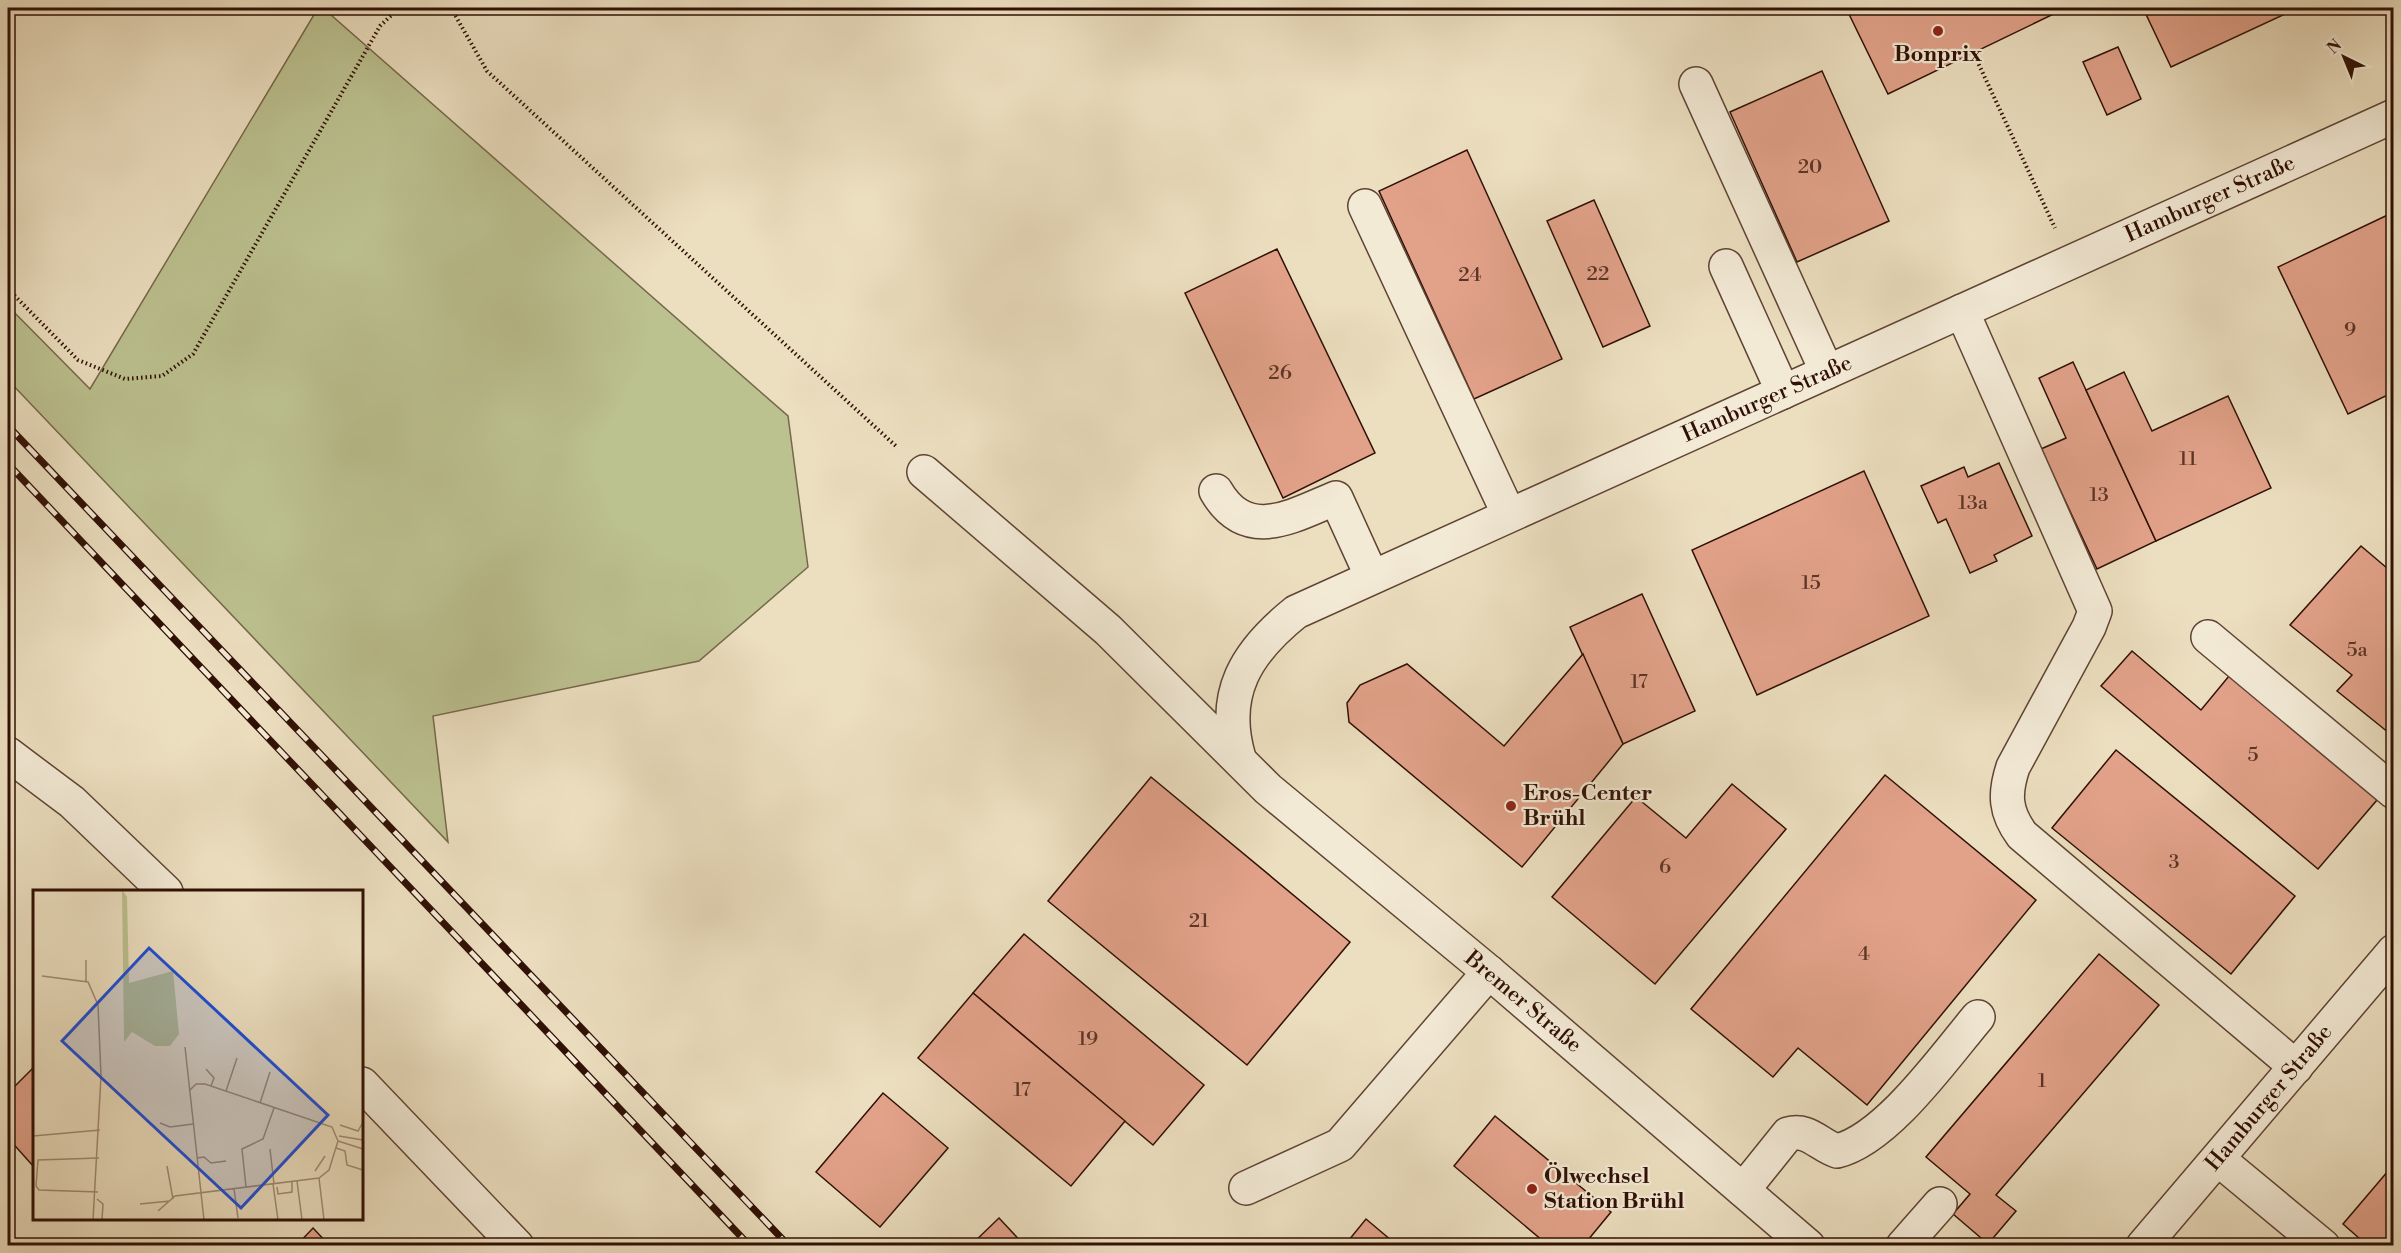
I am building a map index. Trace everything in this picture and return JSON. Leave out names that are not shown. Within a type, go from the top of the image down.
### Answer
[{"type":"street","points":[[1696,84],[1827,372]]},
{"type":"street","name":"Hamburger Straße","points":[[1239,758],[1232,734],[1232,712],[1237,686],[1247,663],[1275,628],[1296,612],[2394,116]]},
{"type":"street","points":[[1365,206],[1509,515]]},
{"type":"street","points":[[1726,266],[1783,392]]},
{"type":"street","points":[[1962,311],[2095,611],[2090,627],[2013,767],[2007,789],[2006,804],[2010,816],[2022,836],[2296,1067]]},
{"type":"street","name":"Bremer Straße","points":[[924,472],[1108,630],[1268,789],[1489,972],[1808,1245]]},
{"type":"street","points":[[1216,491],[1226,508],[1240,518],[1259,522],[1282,520],[1336,498],[1372,577]]},
{"type":"street","points":[[2208,637],[2394,792]]},
{"type":"street","points":[[8,754],[72,802],[165,890]]},
{"type":"street","name":"Hamburger Straße","points":[[2144,1245],[2394,951]]},
{"type":"street","points":[[1246,1188],[1340,1145],[1489,972]]},
{"type":"street","points":[[1743,1190],[1788,1134],[1797,1131],[1806,1133],[1837,1151],[1855,1145],[1882,1126],[1978,1017]]},
{"type":"street","points":[[363,1085],[517,1245]]},
{"type":"street","points":[[2218,1159],[2323,1245]]},
{"type":"street","points":[[1903,1245],[1940,1204]]},
{"type":"path","points":[[8,289],[78,360],[125,379],[162,376],[193,354],[380,26],[399,8]]},
{"type":"path","points":[[451,8],[487,71],[924,472]]},
{"type":"path","points":[[1973,52],[2071,261]]},
{"type":"green space","points":[[318,8],[323,8],[788,416],[808,567],[699,661],[433,716],[448,842],[8,380],[8,306],[90,389]]},
{"type":"building","name":"Bonprix","points":[[1846,8],[2064,8],[2064,9],[1888,94]]},
{"type":"building","points":[[2143,8],[2298,8],[2171,67]]},
{"type":"building","points":[[2118,47],[2141,99],[2107,115],[2083,62]]},
{"type":"building","points":[[1822,71],[1889,221],[1797,262],[1730,112]]},
{"type":"building","points":[[1467,150],[1562,359],[1474,399],[1379,191]]},
{"type":"building","points":[[1594,200],[1650,326],[1603,347],[1547,221]]},
{"type":"building","points":[[2394,212],[2394,392],[2348,414],[2278,267]]},
{"type":"building","points":[[1277,249],[1375,453],[1283,498],[1185,293]]},
{"type":"building","points":[[2073,362],[2156,541],[2097,569],[2041,449],[2066,438],[2039,378]]},
{"type":"building","points":[[2124,372],[2152,431],[2228,396],[2271,488],[2156,541],[2086,390]]},
{"type":"building","points":[[1999,463],[2032,536],[1994,555],[1997,561],[1970,573],[1946,519],[1938,523],[1921,486],[1964,467],[1968,477]]},
{"type":"building","points":[[1864,471],[1929,616],[1757,695],[1692,550]]},
{"type":"building","points":[[2361,546],[2394,574],[2394,737],[2337,691],[2352,675],[2290,625]]},
{"type":"building","points":[[1642,594],[1695,711],[1623,744],[1570,627]]},
{"type":"building","points":[[2132,651],[2201,710],[2229,676],[2377,800],[2318,869],[2101,686]]},
{"type":"building","name":"Eros-Center Brühl","points":[[1583,654],[1623,744],[1522,867],[1349,722],[1347,703],[1360,685],[1407,664],[1504,746]]},
{"type":"building","points":[[2116,750],[2295,896],[2231,974],[2052,828]]},
{"type":"building","points":[[1885,775],[2036,900],[1867,1105],[1798,1048],[1773,1077],[1691,1009]]},
{"type":"building","points":[[1151,777],[1350,942],[1247,1065],[1048,901]]},
{"type":"building","points":[[1732,784],[1786,829],[1655,984],[1552,897],[1636,797],[1686,838]]},
{"type":"building","points":[[1024,934],[1204,1085],[1153,1145],[973,993]]},
{"type":"building","points":[[2099,954],[2159,1005],[1996,1195],[2016,1211],[1988,1244],[1953,1214],[1970,1194],[1926,1157]]},
{"type":"building","points":[[973,993],[1125,1121],[1071,1186],[918,1058]]},
{"type":"building","points":[[33,1068],[33,1166],[8,1138],[8,1093]]},
{"type":"building","points":[[883,1093],[948,1148],[880,1227],[816,1172]]},
{"type":"building","name":"Ölwechsel Station Brühl","points":[[1495,1116],[1611,1212],[1583,1246],[1549,1246],[1454,1166]]},
{"type":"building","points":[[2394,1164],[2394,1246],[2368,1246],[2343,1224]]},
{"type":"building","points":[[999,1218],[1025,1246],[970,1246]]},
{"type":"building","points":[[1366,1219],[1398,1246],[1344,1246]]},
{"type":"building","points":[[313,1228],[330,1246],[296,1246]]},
{"type":"railway","points":[[8,426],[789,1246]]},
{"type":"railway","points":[[8,464],[750,1246]]},
{"type":"place","name":"Bonprix","points":[[1938,31]]},
{"type":"place","name":"Eros-Center Brühl","points":[[1511,806]]},
{"type":"place","name":"Ölwechsel Station Brühl","points":[[1532,1189]]}]
